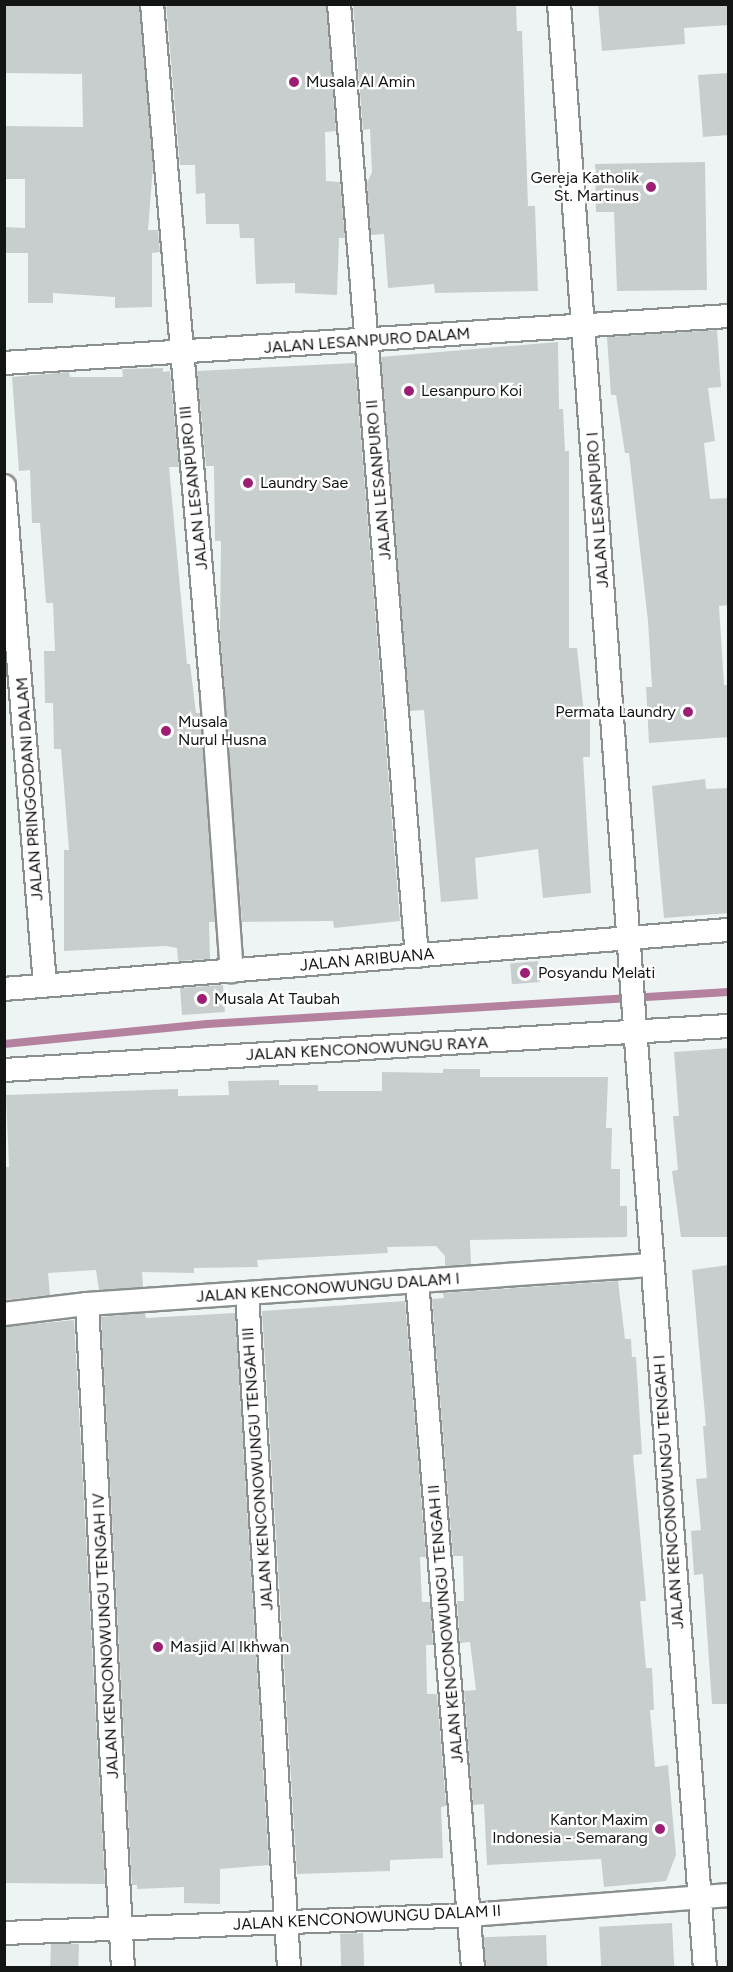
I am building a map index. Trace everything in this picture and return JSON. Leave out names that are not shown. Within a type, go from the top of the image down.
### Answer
[{"type":"street","name":"JALAN LESANPURO III","points":[[152,4],[232,971]]},
{"type":"street","name":"JALAN LESANPURO II","points":[[339,4],[417,956]]},
{"type":"street","name":"JALAN LESANPURO I","points":[[559,4],[631,938],[633,1025]]},
{"type":"street","name":"JALAN LESANPURO DALAM","points":[[4,363],[368,342],[584,323],[729,316]]},
{"type":"street","name":"JALAN PRINGGODANI DALAM","points":[[4,486],[11,631],[45,985]]},
{"type":"street","name":"JALAN ARIBUANA","points":[[4,989],[729,930]]},
{"type":"street","name":"JALAN KENCONOWUNGU RAYA","points":[[4,1070],[633,1025],[729,1026]]},
{"type":"street","name":"JALAN KENCONOWUNGU TENGAH I","points":[[633,1025],[705,1968]]},
{"type":"street","name":"JALAN KENCONOWUNGU DALAM I","points":[[4,1314],[87,1304],[651,1265]]},
{"type":"street","name":"JALAN KENCONOWUNGU TENGAH II","points":[[417,1281],[473,1968]]},
{"type":"street","name":"JALAN KENCONOWUNGU TENGAH III","points":[[247,1294],[289,1968]]},
{"type":"street","name":"JALAN KENCONOWUNGU TENGAH IV","points":[[87,1304],[123,1968]]},
{"type":"street","name":"JALAN KENCONOWUNGU DALAM II","points":[[4,1933],[121,1927],[286,1924],[470,1915],[729,1895]]},
{"type":"building","points":[[4,4],[139,4],[153,166],[148,230],[158,230],[160,252],[152,253],[152,307],[115,308],[115,297],[53,293],[53,303],[28,303],[28,253],[4,253],[4,227],[25,228],[25,179],[4,179],[4,126],[83,127],[82,74],[4,73]]},
{"type":"building","points":[[166,4],[326,4],[336,131],[325,132],[326,181],[340,182],[345,238],[339,238],[337,295],[295,293],[295,283],[256,284],[254,238],[240,238],[239,224],[206,224],[205,193],[196,194],[195,165],[180,165]]},
{"type":"building","points":[[353,4],[516,4],[517,31],[522,31],[528,206],[535,206],[538,291],[435,293],[434,284],[388,288],[384,234],[371,235],[367,183],[372,172],[370,129],[363,130]]},
{"type":"building","points":[[598,4],[729,4],[729,25],[684,28],[685,44],[602,51]]},
{"type":"building","points":[[729,73],[729,135],[703,137],[698,75]]},
{"type":"building","points":[[705,162],[707,290],[617,291],[614,212],[596,212],[595,164]]},
{"type":"building","points":[[717,330],[721,387],[708,388],[715,441],[704,443],[710,499],[729,498],[729,605],[719,606],[724,685],[729,685],[729,737],[649,743],[646,687],[652,687],[648,621],[629,453],[625,453],[616,395],[611,395],[607,337]]},
{"type":"building","points":[[558,342],[559,409],[563,409],[565,451],[569,451],[569,648],[577,648],[584,714],[590,714],[590,757],[583,757],[591,893],[543,898],[538,849],[475,858],[478,899],[441,902],[424,710],[410,711],[381,357]]},
{"type":"building","points":[[355,363],[400,921],[334,928],[333,921],[242,922],[220,633],[221,541],[215,541],[214,466],[206,466],[197,371]]},
{"type":"building","points":[[163,368],[163,372],[170,371],[179,467],[169,467],[187,664],[190,664],[196,713],[200,713],[215,922],[209,922],[210,959],[178,961],[177,948],[166,946],[64,951],[64,850],[69,850],[61,749],[54,749],[53,703],[45,703],[44,651],[55,651],[53,603],[46,603],[40,523],[32,523],[30,470],[19,471],[12,377],[69,372],[70,377],[123,377],[122,369]]},
{"type":"building","points":[[705,779],[706,789],[729,788],[729,913],[664,918],[652,786]]},
{"type":"building","name":"Posyandu Melati","points":[[538,961],[540,982],[512,984],[510,963]]},
{"type":"building","name":"Musala At Taubah","points":[[223,985],[225,1012],[182,1015],[180,988]]},
{"type":"building","points":[[729,1048],[729,1237],[681,1237],[672,1171],[678,1170],[673,1116],[679,1116],[674,1052]]},
{"type":"building","points":[[443,1069],[480,1069],[480,1077],[608,1077],[606,1128],[612,1128],[611,1169],[620,1169],[620,1206],[627,1206],[627,1237],[470,1240],[471,1264],[445,1266],[445,1256],[436,1246],[387,1247],[388,1253],[257,1260],[258,1267],[194,1268],[194,1273],[142,1272],[143,1287],[99,1290],[96,1270],[48,1273],[50,1295],[4,1300],[4,1167],[9,1167],[6,1095],[178,1089],[178,1096],[229,1095],[228,1081],[279,1080],[279,1085],[318,1085],[318,1091],[382,1091],[382,1072],[443,1073]]},
{"type":"building","points":[[729,1265],[729,1704],[712,1704],[703,1574],[694,1575],[691,1531],[701,1530],[696,1479],[707,1478],[703,1426],[706,1426],[692,1270]]},
{"type":"building","points":[[618,1281],[625,1339],[631,1339],[632,1357],[636,1357],[642,1454],[633,1455],[646,1601],[640,1601],[646,1668],[652,1668],[654,1710],[650,1710],[655,1767],[668,1765],[676,1855],[666,1881],[604,1887],[601,1859],[487,1865],[484,1804],[473,1805],[464,1691],[476,1690],[470,1642],[460,1643],[457,1601],[464,1601],[463,1556],[453,1556],[432,1299],[444,1298],[443,1293]]},
{"type":"building","points":[[405,1301],[426,1557],[420,1557],[422,1602],[430,1602],[433,1645],[426,1645],[427,1694],[437,1694],[446,1806],[441,1807],[443,1858],[390,1860],[390,1871],[297,1874],[262,1311]]},
{"type":"building","points":[[145,1313],[146,1318],[235,1313],[269,1865],[220,1869],[220,1904],[184,1903],[184,1887],[137,1889],[137,1885],[132,1885],[101,1317]]},
{"type":"building","points":[[74,1320],[105,1884],[4,1883],[4,1327]]},
{"type":"building","points":[[672,1923],[674,1968],[601,1968],[599,1927]]},
{"type":"building","points":[[363,1933],[364,1968],[341,1968],[340,1934]]},
{"type":"building","points":[[546,1935],[547,1968],[485,1968],[484,1937]]},
{"type":"building","points":[[51,1943],[79,1944],[78,1968],[50,1967]]},
{"type":"waterway","points":[[4,1044],[207,1024],[728,992]]},
{"type":"place","name":"Musala Al Amin","points":[[294,82]]},
{"type":"place","name":"Gereja Katholik St. Martinus","points":[[651,187]]},
{"type":"place","name":"Lesanpuro Koi","points":[[409,391]]},
{"type":"place","name":"Laundry Sae","points":[[248,483]]},
{"type":"place","name":"Permata Laundry","points":[[688,712]]},
{"type":"place","name":"Musala Nurul Husna","points":[[166,731]]},
{"type":"place","name":"Posyandu Melati","points":[[525,973]]},
{"type":"place","name":"Musala At Taubah","points":[[202,999]]},
{"type":"place","name":"Masjid Al Ikhwan","points":[[158,1647]]},
{"type":"place","name":"Kantor Maxim Indonesia - Semarang","points":[[660,1829]]}]
